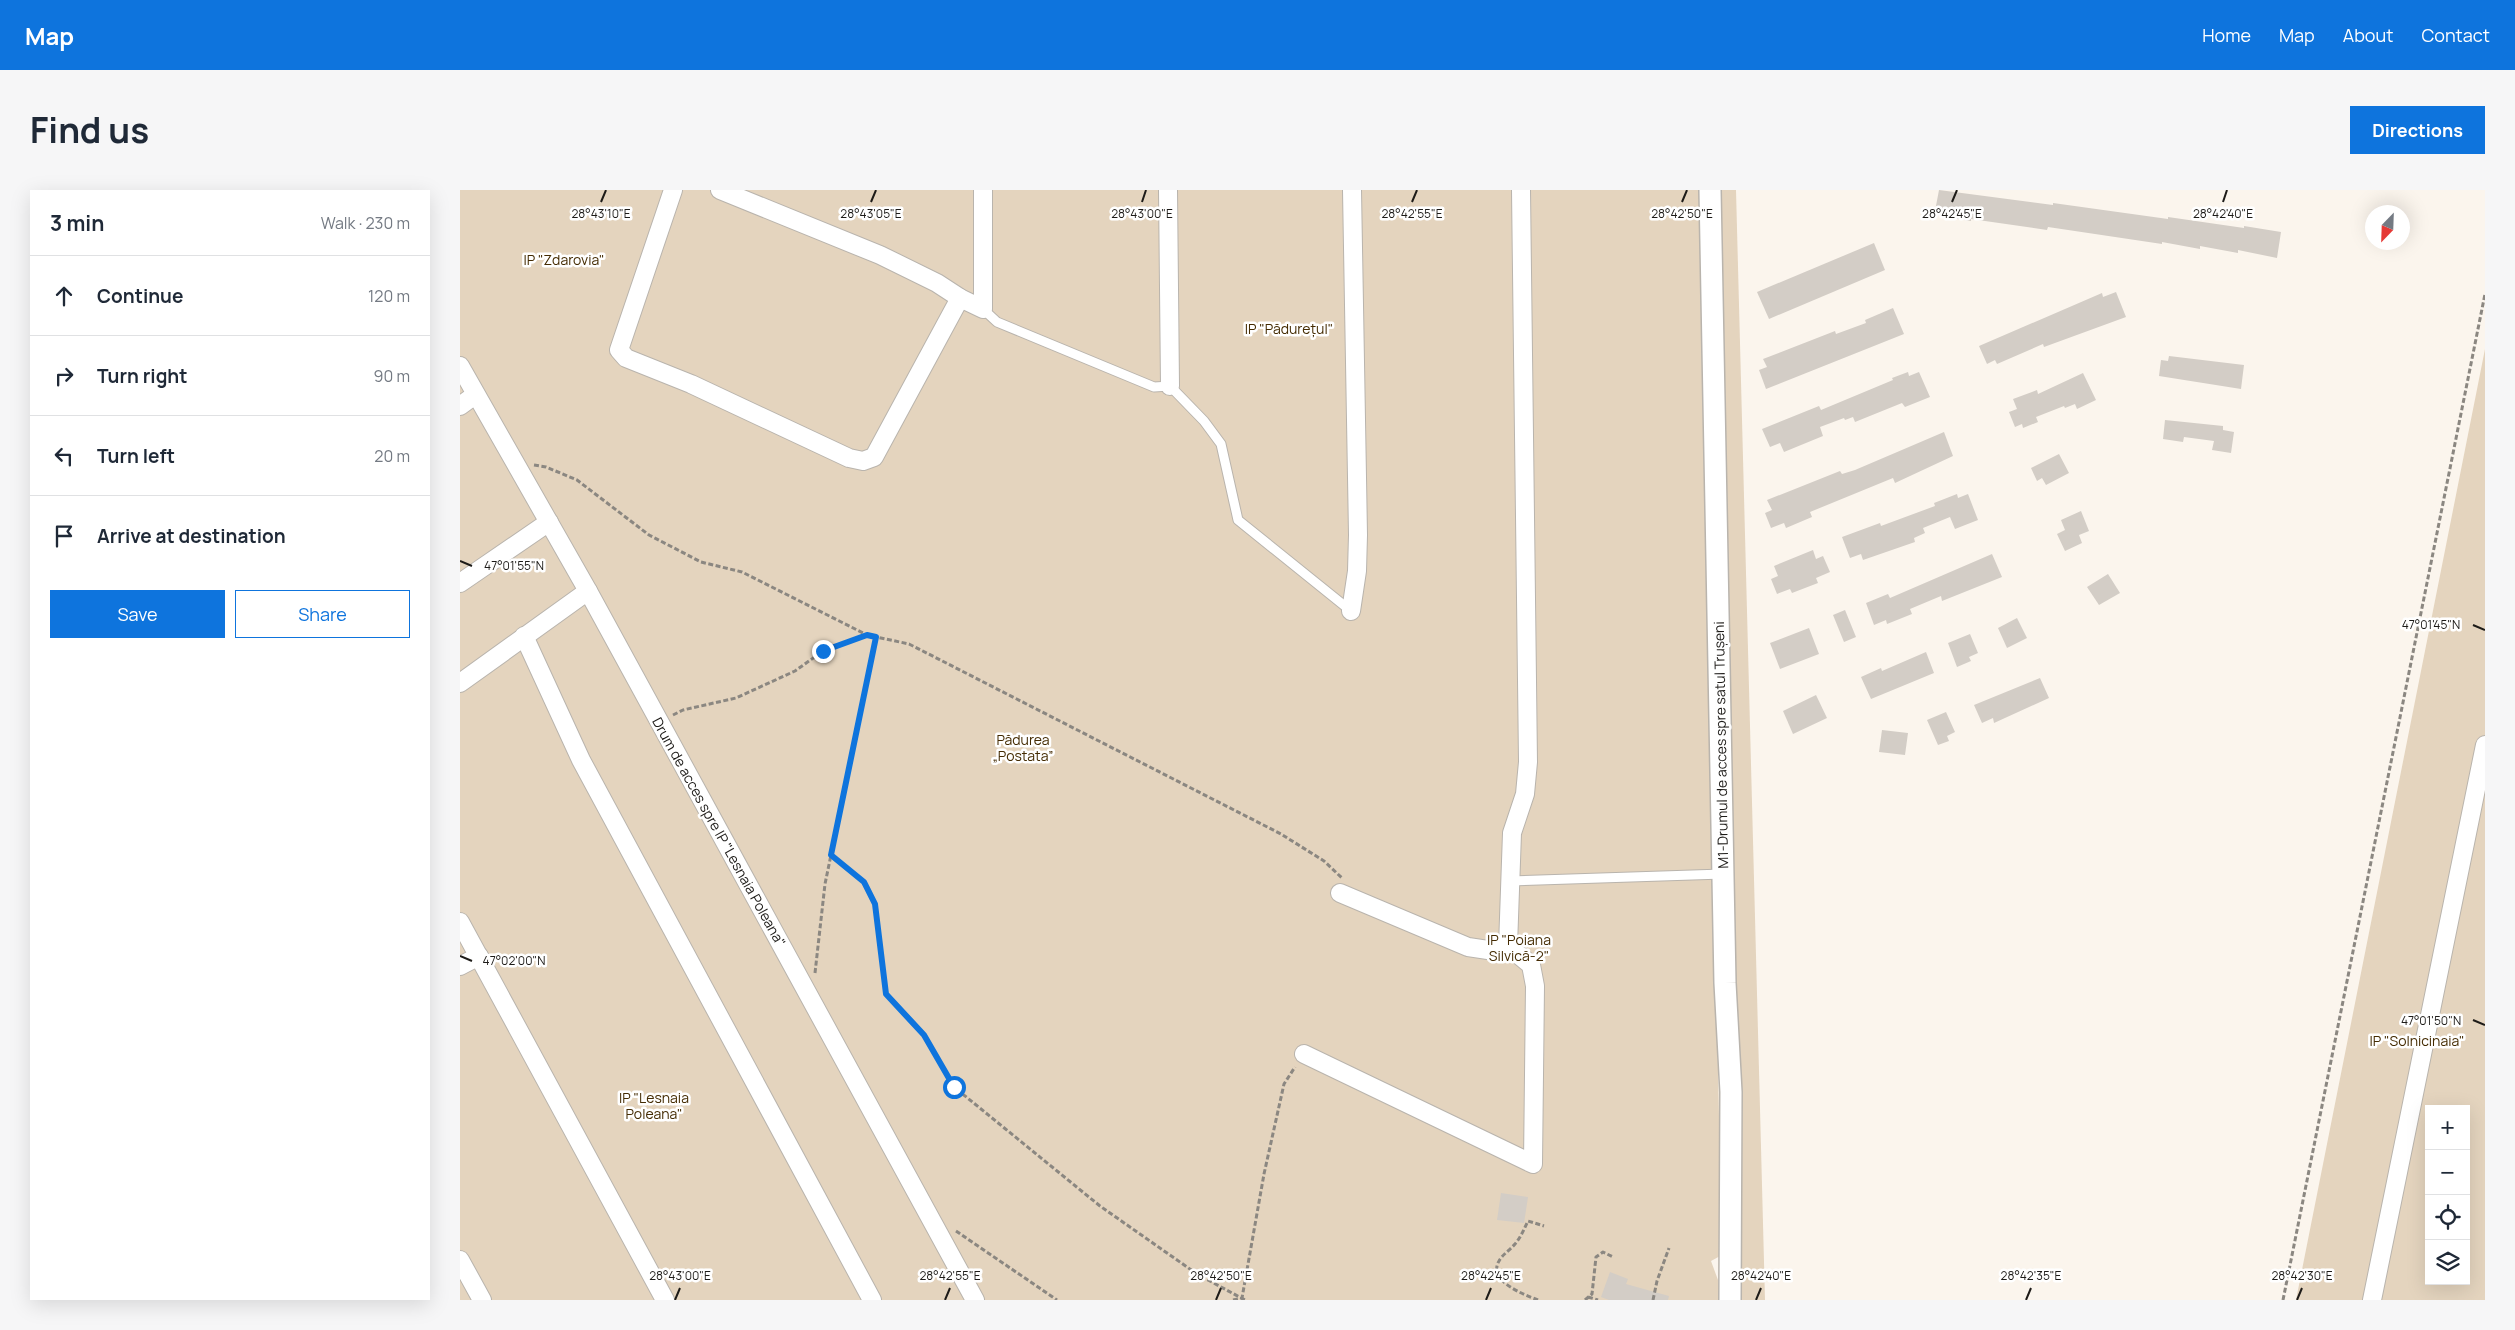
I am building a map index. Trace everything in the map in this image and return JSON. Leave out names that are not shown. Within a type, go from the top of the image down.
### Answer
[{"type":"street","points":[[673,190],[619,350],[626,358],[691,384],[849,458],[863,461],[874,458],[960,298]]},
{"type":"street","points":[[720,190],[880,255],[937,283],[960,298],[983,309],[983,190]]},
{"type":"street","points":[[1168,190],[1170,386]]},
{"type":"street","points":[[1352,190],[1358,535],[1357,571],[1352,611]]},
{"type":"street","points":[[1508,946],[1512,833],[1525,794],[1528,762],[1521,190]]},
{"type":"street","name":"M1-Drumul de acces spre satul Trușeni","points":[[1710,190],[1725,983],[1731,1092],[1730,1300]]},
{"type":"street","name":"Drum de acces spre IP \"Lesnaia Poleana\"","points":[[460,366],[588,591],[975,1300]]},
{"type":"street","points":[[460,406],[475,395]]},
{"type":"street","points":[[460,583],[549,522]]},
{"type":"street","points":[[460,683],[588,591]]},
{"type":"street","points":[[524,636],[581,760],[872,1300]]},
{"type":"street","points":[[2372,1300],[2485,746]]},
{"type":"street","points":[[1340,893],[1468,947],[1488,950],[1508,946]]},
{"type":"street","points":[[460,922],[665,1300]]},
{"type":"street","points":[[1304,1054],[1533,1164],[1535,986],[1530,965],[1508,946]]},
{"type":"street","points":[[460,966],[479,956]]},
{"type":"street","points":[[460,1260],[482,1300]]},
{"type":"lane","points":[[983,309],[997,322],[1154,387],[1170,386],[1204,421],[1221,444],[1238,520],[1352,611]]},
{"type":"lane","points":[[1510,881],[1724,874]]},
{"type":"path","points":[[2283,1300],[2485,294]]},
{"type":"path","points":[[514,462],[546,467],[577,480],[649,535],[701,562],[742,572],[867,635],[909,644],[1281,834],[1324,861],[1342,878],[1340,893]]},
{"type":"path","points":[[660,723],[683,710],[736,698],[796,672],[823,651],[867,635]]},
{"type":"path","points":[[811,999],[818,955],[825,884],[876,637]]},
{"type":"path","points":[[831,855],[864,882],[875,904],[886,994],[924,1035],[954,1087],[1100,1206],[1197,1274],[1244,1299]]},
{"type":"path","points":[[1244,1299],[1264,1174],[1284,1084],[1304,1054]]},
{"type":"path","points":[[1538,1300],[1511,1287],[1499,1277],[1496,1270],[1498,1262],[1520,1237],[1528,1220],[1544,1226]]},
{"type":"path","points":[[953,1229],[1057,1300]]},
{"type":"path","points":[[1653,1300],[1656,1281],[1669,1248]]},
{"type":"path","points":[[1587,1298],[1592,1294],[1596,1257],[1603,1252],[1613,1257]]},
{"type":"path","points":[[1587,1298],[1598,1300]]},
{"type":"path","points":[[1233,1300],[1244,1299]]},
{"type":"green space","points":[[460,190],[1699,190],[1722,1255],[1711,1261],[1718,1280],[1719,1300],[460,1300]]},
{"type":"green space","points":[[1720,190],[1736,190],[1765,1300],[1740,1300]]},
{"type":"green space","name":"IP \"Solnicinaia\"","points":[[2485,349],[2485,1300],[2296,1300]]},
{"type":"building","points":[[1939,190],[2281,232],[2277,258],[2238,250],[2238,253],[2200,246],[2200,249],[2048,227],[2047,230],[1944,217],[1945,213],[1935,211]]},
{"type":"building","points":[[1874,243],[1885,270],[1769,319],[1757,292]]},
{"type":"building","points":[[2116,292],[2126,317],[2044,347],[2043,344],[1997,364],[1995,360],[1987,364],[1979,346],[2102,293],[2103,297]]},
{"type":"building","points":[[1893,308],[1904,334],[1766,389],[1759,370],[1767,367],[1763,359],[1835,331],[1836,334],[1866,323],[1865,320]]},
{"type":"building","points":[[2169,356],[2244,365],[2241,389],[2159,376],[2161,360],[2168,361]]},
{"type":"building","points":[[1908,372],[1909,376],[1919,372],[1930,397],[1905,407],[1902,403],[1855,422],[1853,417],[1845,420],[1844,418],[1820,427],[1823,436],[1784,452],[1780,443],[1770,447],[1762,429],[1819,406],[1821,410]]},
{"type":"building","points":[[2083,373],[2096,400],[2077,409],[2075,404],[2065,408],[2064,406],[2036,417],[2038,422],[2023,428],[2022,424],[2015,427],[2009,412],[2017,409],[2013,399],[2037,390],[2038,394]]},
{"type":"building","points":[[2165,420],[2223,426],[2223,430],[2234,432],[2231,453],[2212,450],[2214,441],[2184,437],[2183,442],[2163,439]]},
{"type":"building","points":[[1944,432],[1953,456],[1895,483],[1893,478],[1810,512],[1812,517],[1786,528],[1784,523],[1771,528],[1765,513],[1772,510],[1767,500],[1840,471],[1842,474],[1855,470]]},
{"type":"building","points":[[2059,454],[2069,473],[2046,485],[2042,478],[2037,481],[2031,468]]},
{"type":"building","points":[[1957,494],[1958,498],[1968,494],[1978,520],[1955,529],[1950,517],[1923,528],[1925,533],[1914,538],[1915,542],[1863,560],[1861,554],[1850,558],[1842,537],[1880,523],[1881,526],[1935,506],[1934,503]]},
{"type":"building","points":[[2081,511],[2089,531],[2079,535],[2082,543],[2065,551],[2057,534],[2065,530],[2061,520]]},
{"type":"building","points":[[1813,550],[1816,559],[1823,556],[1830,572],[1816,578],[1818,583],[1792,593],[1790,589],[1777,594],[1771,579],[1778,576],[1774,566]]},
{"type":"building","points":[[1992,554],[2002,577],[1942,601],[1941,596],[1910,609],[1912,614],[1887,624],[1886,620],[1874,625],[1866,603],[1888,594],[1890,598]]},
{"type":"building","points":[[2108,574],[2120,593],[2099,605],[2087,587]]},
{"type":"building","points":[[1845,610],[1856,637],[1844,642],[1833,615]]},
{"type":"building","points":[[2017,618],[2027,638],[2007,648],[1998,628]]},
{"type":"building","points":[[1809,628],[1819,654],[1780,669],[1770,643]]},
{"type":"building","points":[[1970,634],[1978,653],[1969,657],[1971,661],[1957,667],[1948,643]]},
{"type":"building","points":[[1926,652],[1934,673],[1871,699],[1861,677],[1881,668],[1882,671]]},
{"type":"building","points":[[2040,678],[2049,698],[1994,723],[1993,718],[1982,723],[1974,705]]},
{"type":"building","points":[[1816,695],[1827,718],[1793,734],[1783,711]]},
{"type":"building","points":[[1946,712],[1955,732],[1947,736],[1949,741],[1938,745],[1927,720]]},
{"type":"building","points":[[1882,730],[1908,733],[1905,755],[1879,752]]},
{"type":"building","points":[[1501,1193],[1528,1197],[1524,1223],[1497,1220]]},
{"type":"building","points":[[1610,1272],[1628,1279],[1626,1284],[1669,1296],[1668,1300],[1609,1300],[1601,1297]]},
{"type":"route","points":[[823,651],[867,635],[876,637],[831,855],[864,882],[875,904],[886,994],[924,1035],[954,1087]]},
{"type":"park label","name":"IP \"Zdarovia\"","points":[[564,260]]},
{"type":"park label","name":"IP \"Pădurețul\"","points":[[1289,329]]},
{"type":"park label","name":"Pădurea „Postata”","points":[[1023,748]]},
{"type":"park label","name":"IP \"Poiana Silvică-2\"","points":[[1519,948]]},
{"type":"park label","name":"IP \"Lesnaia Poleana\"","points":[[654,1106]]}]
